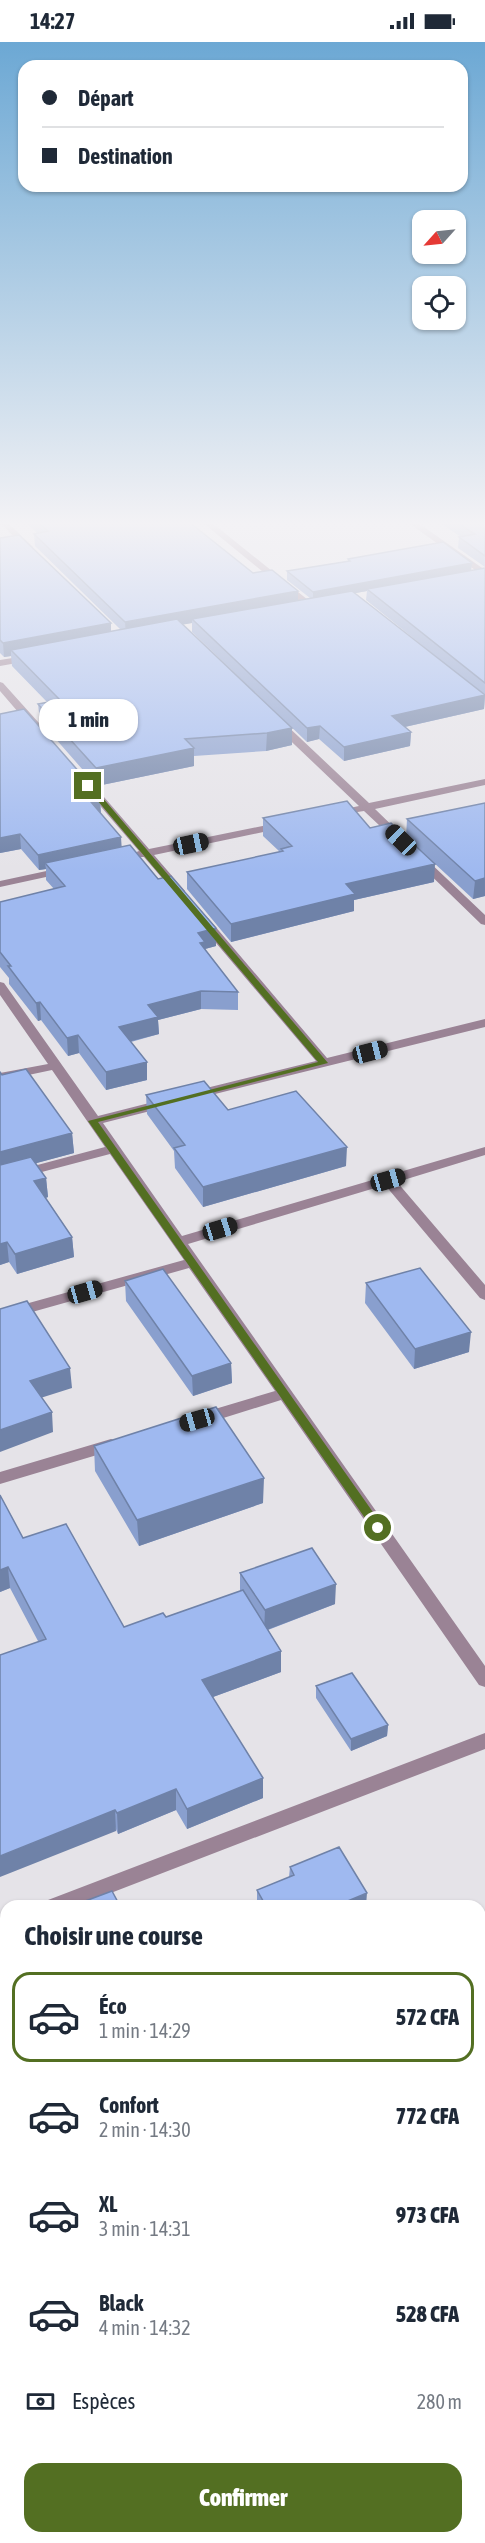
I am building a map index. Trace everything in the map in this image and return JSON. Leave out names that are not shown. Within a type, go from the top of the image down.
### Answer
[{"type":"street","points":[[0,663],[45,655]]},
{"type":"street","points":[[0,685],[46,738]]},
{"type":"street","points":[[273,719],[485,921]]},
{"type":"street","points":[[77,773],[324,1063]]},
{"type":"street","points":[[321,817],[485,782]]},
{"type":"street","points":[[124,858],[297,822]]},
{"type":"street","points":[[0,884],[79,867]]},
{"type":"street","points":[[0,986],[485,1680]]},
{"type":"street","points":[[93,1121],[485,1023]]},
{"type":"street","points":[[0,1077],[55,1065]]},
{"type":"street","points":[[0,1179],[112,1149]]},
{"type":"street","points":[[178,1242],[485,1151]]},
{"type":"street","points":[[388,1180],[485,1295]]},
{"type":"street","points":[[0,1316],[192,1262]]},
{"type":"street","points":[[182,1425],[284,1395]]},
{"type":"street","points":[[0,1478],[125,1441]]},
{"type":"street","points":[[71,1900],[485,1741]]},
{"type":"building","points":[[0,639],[26,639],[3,643]]},
{"type":"building","points":[[71,639],[198,639],[292,728],[267,733],[185,739],[194,748],[96,768],[38,704],[60,700],[11,650]]},
{"type":"building","points":[[213,639],[413,639],[485,695],[392,716],[411,732],[344,747],[320,726],[307,728]]},
{"type":"building","points":[[429,639],[485,639],[485,683]]},
{"type":"building","points":[[24,709],[81,774],[100,800],[91,802],[121,837],[38,855],[20,834],[0,838],[0,714]]},
{"type":"building","points":[[347,801],[370,828],[391,823],[435,864],[346,884],[355,894],[231,924],[187,872],[283,851],[281,849],[292,846],[263,818]]},
{"type":"building","points":[[485,803],[485,878],[475,881],[407,819]]},
{"type":"building","points":[[130,845],[158,879],[171,876],[216,928],[198,933],[205,942],[200,943],[238,992],[201,991],[148,1005],[158,1017],[119,1027],[147,1062],[106,1072],[78,1035],[67,1038],[40,1002],[36,1003],[8,966],[11,966],[0,952],[0,902],[65,886],[45,863]]},
{"type":"building","points":[[26,1069],[72,1133],[0,1152],[0,1072],[2,1075]]},
{"type":"building","points":[[204,1081],[228,1110],[296,1091],[347,1147],[203,1187],[174,1148],[185,1145],[146,1095]]},
{"type":"building","points":[[31,1157],[46,1178],[34,1181],[72,1237],[15,1254],[7,1242],[0,1244],[0,1165]]},
{"type":"building","points":[[420,1268],[471,1332],[415,1349],[366,1283]]},
{"type":"building","points":[[163,1269],[231,1363],[192,1376],[125,1281]]},
{"type":"building","points":[[27,1301],[70,1368],[30,1381],[52,1412],[0,1430],[0,1309]]},
{"type":"building","points":[[216,1407],[264,1478],[137,1520],[94,1446]]},
{"type":"building","points":[[0,1495],[23,1538],[66,1524],[124,1627],[163,1613],[166,1617],[243,1590],[281,1651],[202,1680],[263,1778],[187,1809],[176,1789],[117,1813],[115,1810],[0,1856],[0,1655],[46,1639],[8,1567],[0,1570]]},
{"type":"building","points":[[312,1548],[336,1584],[265,1610],[240,1573]]},
{"type":"building","points":[[352,1673],[388,1725],[351,1739],[316,1686]]},
{"type":"building","points":[[339,1847],[367,1893],[350,1900],[263,1900],[257,1890],[294,1875],[290,1867]]},
{"type":"building","points":[[112,1891],[117,1900],[88,1900]]},
{"type":"route","points":[[88,786],[324,1063],[93,1121],[378,1528]]}]
